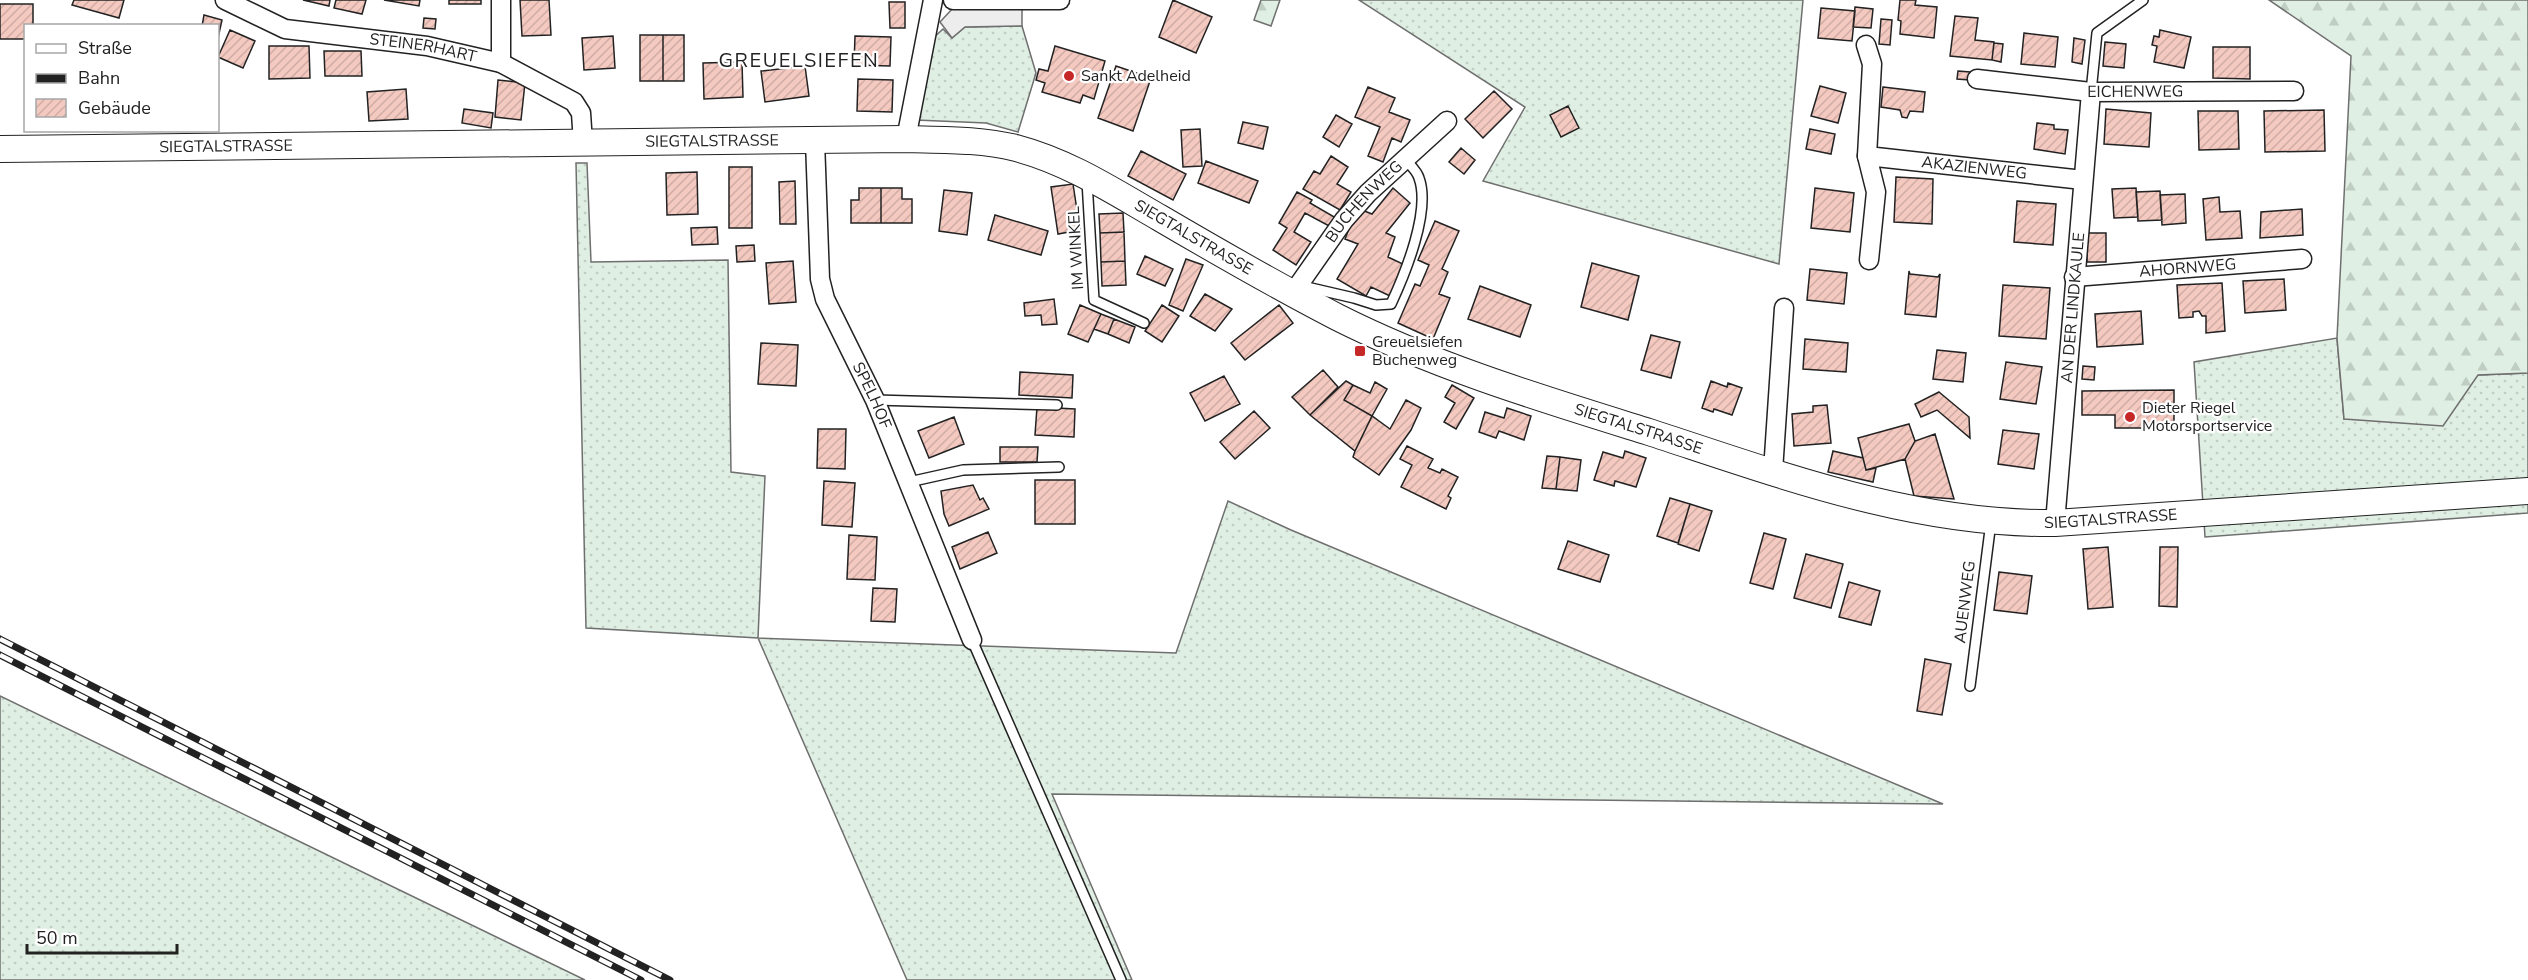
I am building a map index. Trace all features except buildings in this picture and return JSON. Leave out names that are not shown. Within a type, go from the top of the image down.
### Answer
[{"type":"main road","name":"SIEGTALSTRASSE","points":[[0,149],[130,144],[973,140],[1013,147],[1047,158],[1087,176],[1391,343],[1468,373],[1773,471],[1904,509],[1991,521],[2055,523],[2528,491]]},
{"type":"street","name":"STEINERHART","points":[[225,0],[285,28],[427,46],[501,63],[574,102],[580,113],[583,142]]},
{"type":"street","points":[[501,0],[501,63]]},
{"type":"street","points":[[906,139],[933,0]]},
{"type":"street","points":[[953,0],[1060,0]]},
{"type":"street","points":[[1866,45],[1872,64],[1867,156],[1876,192],[1869,260]]},
{"type":"street","name":"EICHENWEG","points":[[1977,79],[2091,92],[2294,91]]},
{"type":"street","name":"AN DER LINDKAULE","points":[[2055,523],[2091,92]]},
{"type":"street","name":"BUCHENWEG","points":[[1295,289],[1344,220],[1368,193],[1447,121]]},
{"type":"street","name":"SPELHOF","points":[[815,141],[820,279],[825,299],[875,400],[972,640]]},
{"type":"street","name":"AKAZIENWEG","points":[[1867,156],[2082,180]]},
{"type":"street","name":"AHORNWEG","points":[[2074,277],[2302,259]]},
{"type":"street","points":[[1773,471],[1784,308]]},
{"type":"lane","points":[[2091,92],[2097,33],[2143,0]]},
{"type":"lane","points":[[1295,289],[1354,297],[1376,305],[1391,304],[1410,261],[1419,221],[1421,189],[1419,176],[1405,159]]},
{"type":"lane","name":"IM WINKEL","points":[[1087,176],[1094,300],[1144,323]]},
{"type":"lane","points":[[875,400],[1057,405]]},
{"type":"lane","points":[[909,482],[963,470],[1059,467]]},
{"type":"lane","name":"AUENWEG","points":[[1970,686],[1991,521]]},
{"type":"lane","points":[[972,640],[1121,980]]},
{"type":"green space","points":[[1261,0],[1280,0],[1271,26],[1254,20]]},
{"type":"green space","points":[[1359,0],[1803,0],[1779,264],[1483,181],[1525,107]]},
{"type":"green space","points":[[2269,0],[2528,0],[2528,373],[2478,375],[2443,426],[2344,419],[2337,338],[2351,56]]},
{"type":"green space","points":[[1022,26],[1036,73],[1018,132],[986,123],[916,120],[929,42],[943,29],[952,38],[965,27]]},
{"type":"green space","points":[[576,163],[587,163],[591,262],[728,260],[731,472],[765,476],[758,638],[586,628]]},
{"type":"green space","points":[[2337,338],[2344,419],[2478,375],[2528,373],[2528,513],[2205,537],[2194,362]]},
{"type":"green space","points":[[1228,501],[1291,530],[1943,804],[1052,794],[1132,980],[907,980],[758,638],[1176,653]]},
{"type":"green space","points":[[0,696],[585,980],[0,980]]},
{"type":"shaded area","points":[[1022,5],[1022,26],[965,27],[952,38],[940,22],[954,7]]},
{"type":"railway","points":[[0,639],[670,980]]},
{"type":"railway","points":[[0,655],[641,980]]},
{"type":"place","name":"Sankt Adelheid","points":[[1069,76]]},
{"type":"place","name":"Greuelsiefen Buchenweg","points":[[1360,351]]},
{"type":"place","name":"Dieter Riegel Motorsportservice","points":[[2130,417]]},
{"type":"district","name":"GREUELSIEFEN","points":[[799,60]]}]
